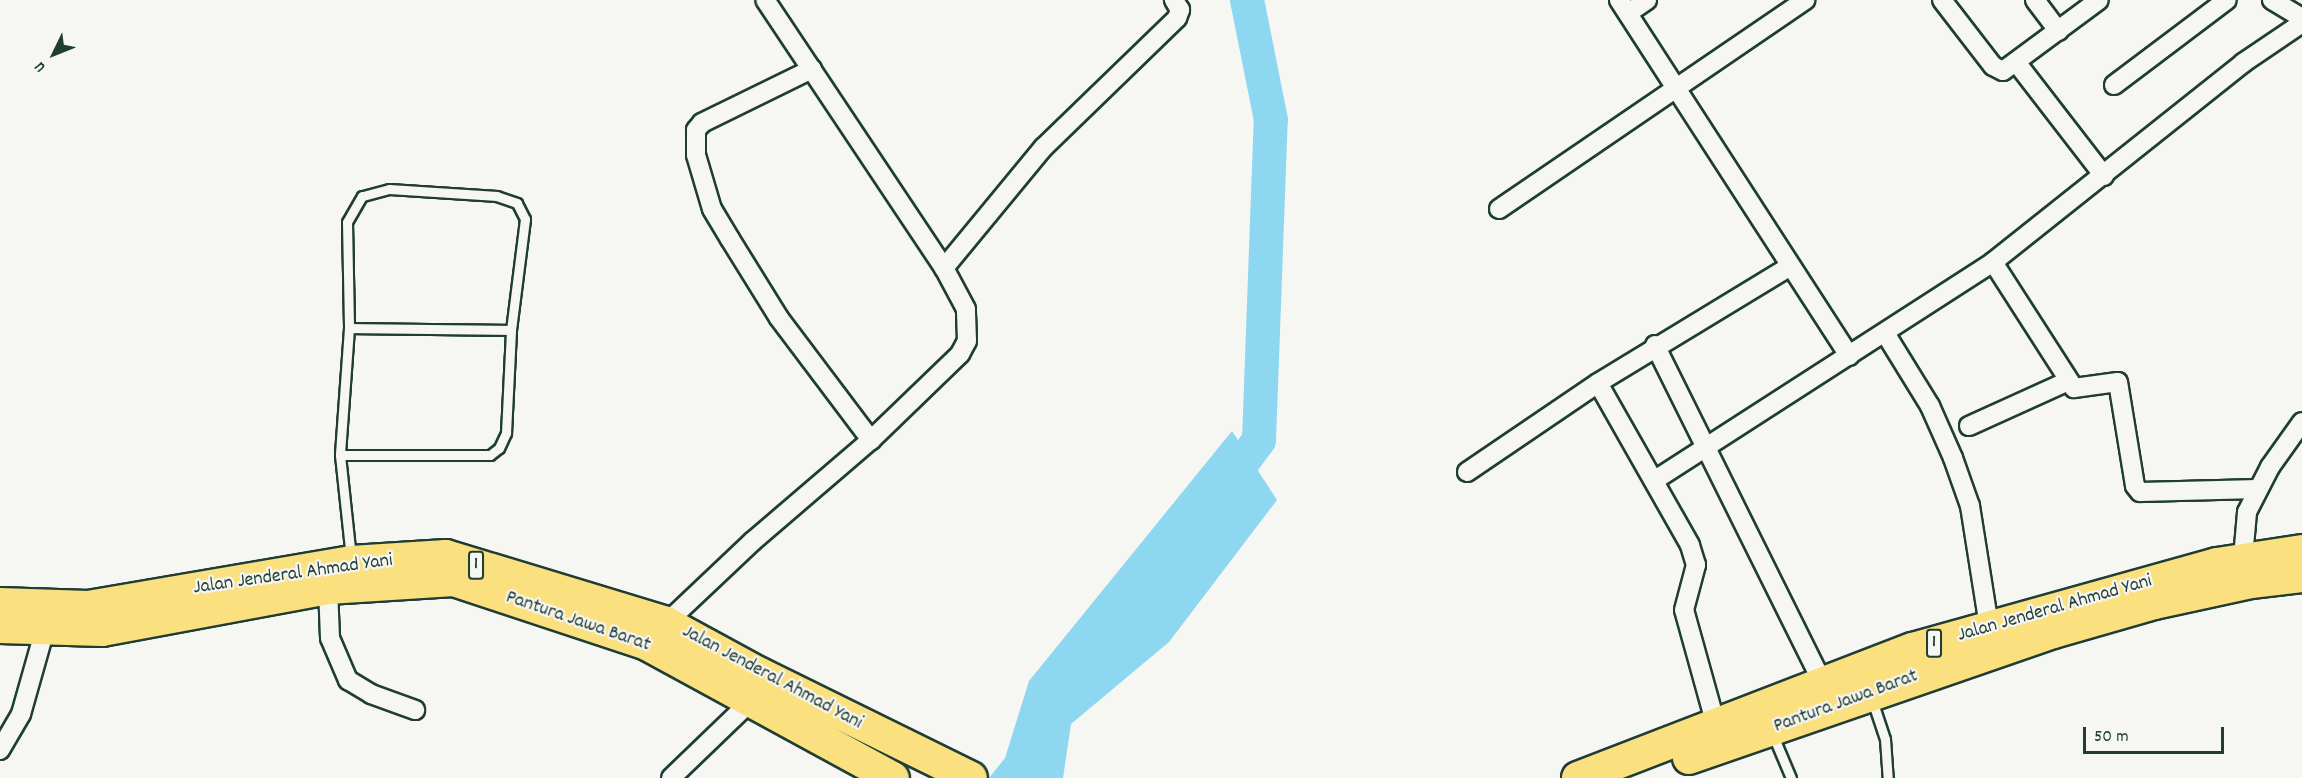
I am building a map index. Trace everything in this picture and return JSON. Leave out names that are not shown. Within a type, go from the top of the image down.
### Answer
[{"type":"highway","name":"Jalan Jenderal Ahmad Yani","points":[[1578,778],[1716,725],[1766,718],[1823,683],[1864,681],[1989,626],[2245,571],[2302,551]]},
{"type":"highway","name":"Jalan Jenderal Ahmad Yani","points":[[0,604],[88,607],[351,562],[446,556],[656,633]]},
{"type":"highway","name":"Pantura Jawa Barat","points":[[1637,778],[1766,718],[1864,681],[2154,603],[2245,571],[2302,576]]},
{"type":"highway","name":"Pantura Jawa Barat","points":[[0,627],[102,630],[328,588],[454,580],[656,633],[755,688],[818,736],[892,778]]},
{"type":"highway","name":"Jalan Jenderal Ahmad Yani","points":[[755,688],[918,753],[971,778]]},
{"type":"street","points":[[656,633],[753,541],[872,440],[960,354],[967,341],[966,309],[945,268],[765,0]]},
{"type":"street","points":[[945,268],[1043,148],[1177,18],[1180,10],[1174,0]]},
{"type":"street","points":[[1647,0],[1624,7],[1849,356]]},
{"type":"street","points":[[1499,209],[1678,89],[1805,0]]},
{"type":"street","points":[[1942,0],[2000,71],[2016,62],[2099,0]]},
{"type":"street","points":[[2035,0],[2058,31]]},
{"type":"street","points":[[2114,85],[2226,0]]},
{"type":"street","points":[[2272,0],[2302,18]]},
{"type":"street","points":[[1655,480],[1993,262],[2104,176],[2243,63],[2302,23]]},
{"type":"street","points":[[2016,62],[2104,176]]},
{"type":"street","points":[[812,69],[702,123],[696,130],[696,155],[712,209],[730,239],[786,327],[872,440]]},
{"type":"street","points":[[1993,262],[2068,381],[2078,390],[2118,382],[2135,486],[2140,492],[2258,489]]},
{"type":"street","points":[[1467,472],[1655,345],[1790,267]]},
{"type":"street","points":[[1885,333],[1930,406],[1970,506],[1989,626]]},
{"type":"street","points":[[1655,345],[1708,447],[1745,531],[1823,683]]},
{"type":"street","points":[[1969,426],[2068,381]]},
{"type":"street","points":[[1598,383],[1690,545],[1696,565],[1684,610],[1716,725]]},
{"type":"street","points":[[2245,571],[2247,512],[2258,489],[2302,422]]},
{"type":"street","points":[[328,588],[330,638],[336,660],[348,680],[371,694],[415,710]]},
{"type":"street","points":[[0,750],[21,714],[45,630]]},
{"type":"street","points":[[671,778],[755,688]]},
{"type":"lane","points":[[340,455],[490,455],[506,433],[511,330],[525,219],[522,208],[497,196],[389,189],[362,196],[347,222],[349,328],[340,455],[351,562]]},
{"type":"lane","points":[[349,328],[511,330]]},
{"type":"lane","points":[[1864,681],[1884,739],[1888,778]]},
{"type":"lane","points":[[1766,718],[1791,778]]},
{"type":"water","points":[[1232,431],[1277,500],[1169,642],[1071,724],[1063,778],[989,778],[1005,758],[1029,681]]},
{"type":"waterway","points":[[1221,492],[1259,440],[1271,120],[1247,0]]}]
